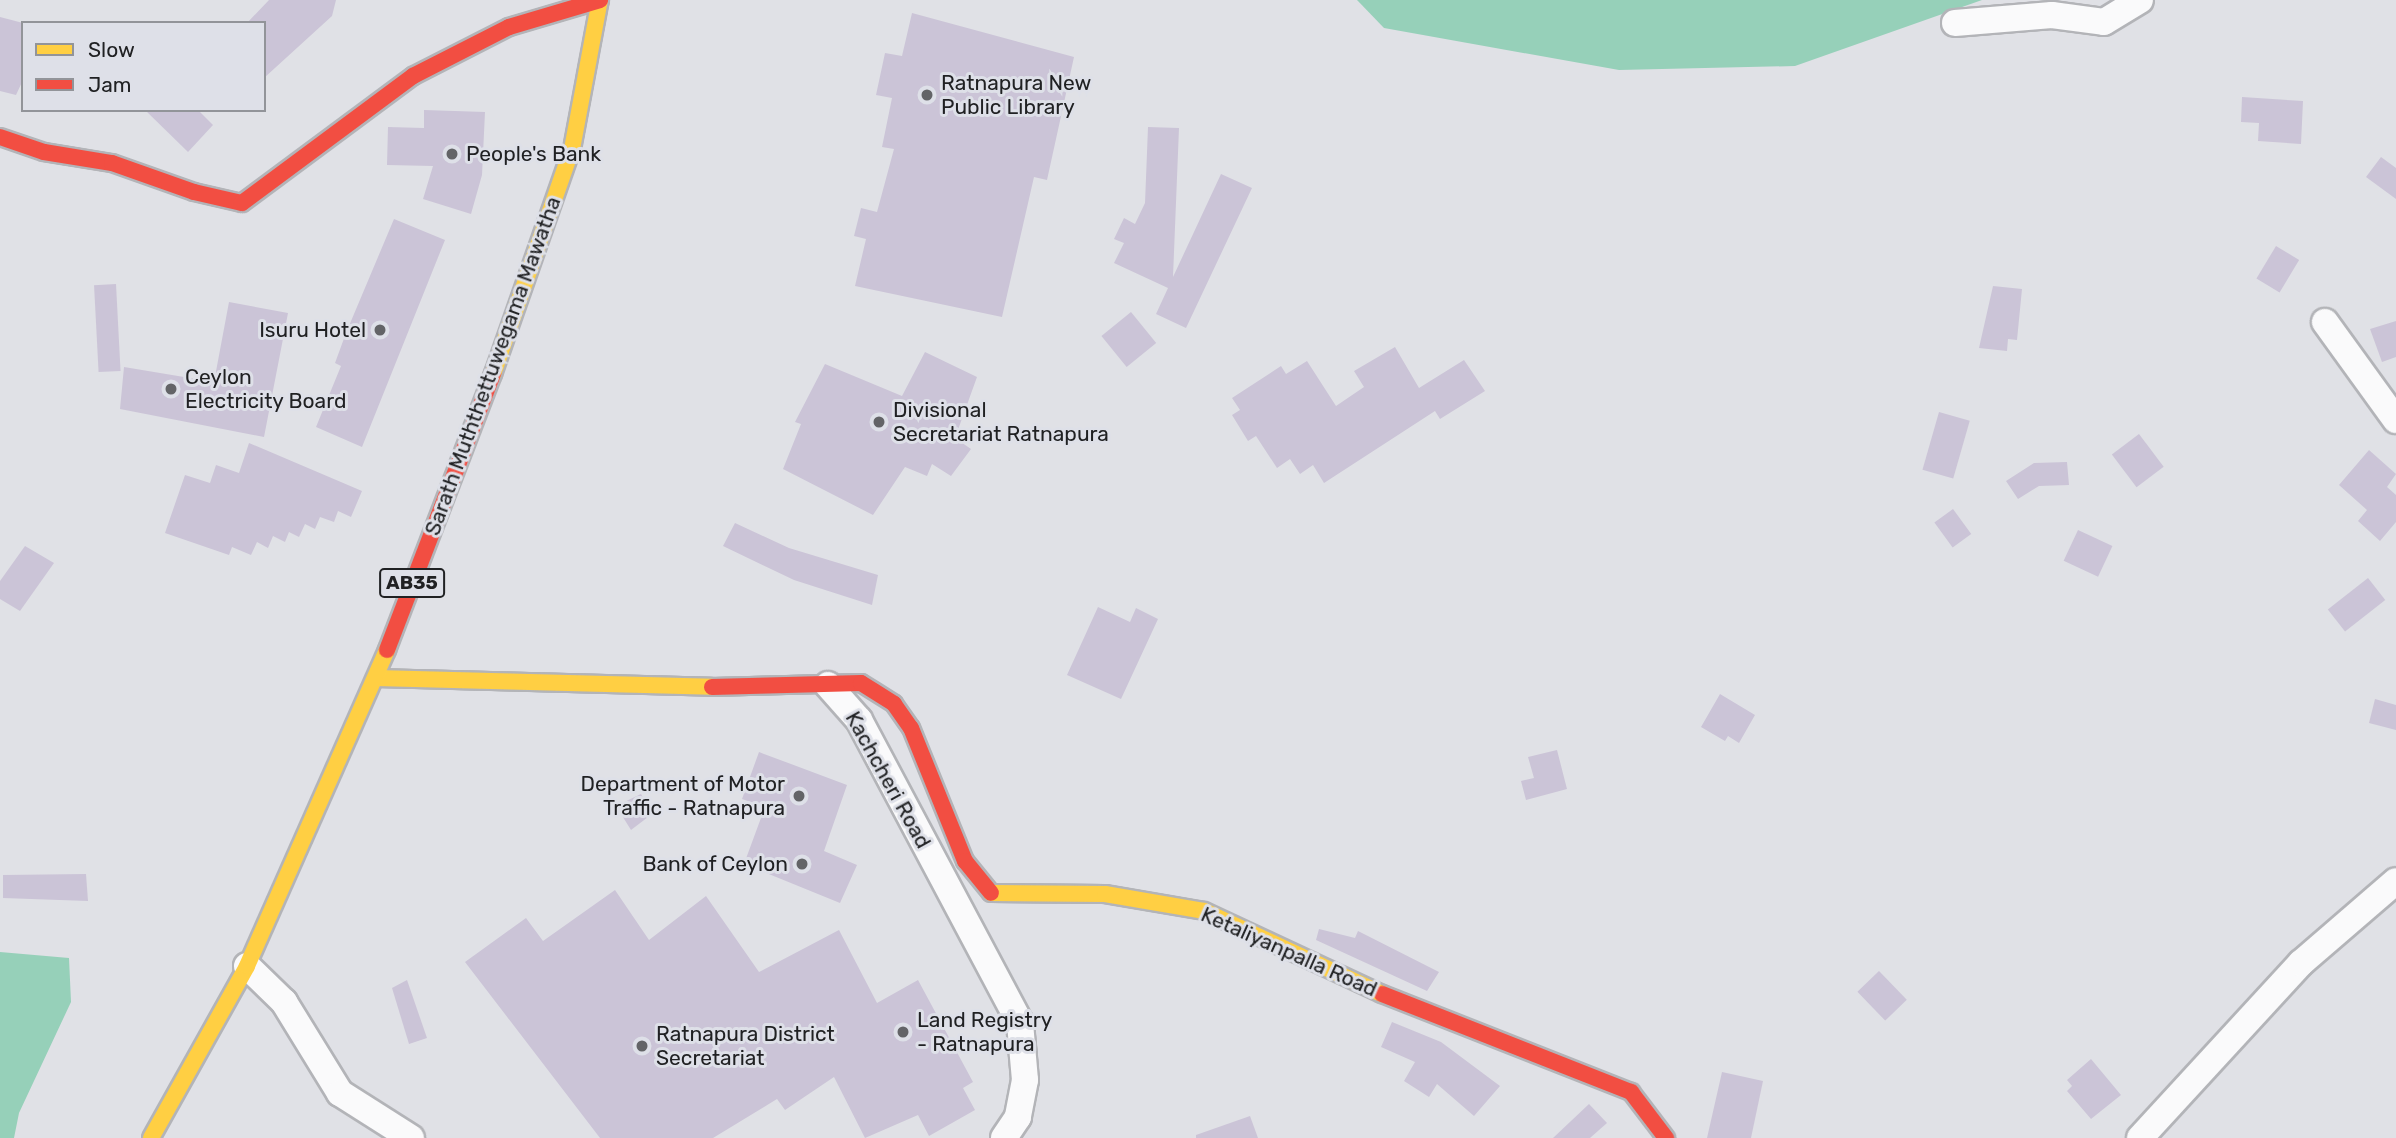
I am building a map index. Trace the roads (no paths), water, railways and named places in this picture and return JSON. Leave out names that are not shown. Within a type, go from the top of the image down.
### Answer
[{"type":"street","points":[[0,137],[44,152],[112,163],[194,192],[242,203],[413,76],[509,27],[600,0]]},
{"type":"street","name":"Sarath Muththettuwegama Mawatha","points":[[151,1138],[247,966],[376,678],[510,331],[572,149],[600,0]]},
{"type":"street","points":[[1955,23],[2052,15],[2104,22],[2140,0]]},
{"type":"street","points":[[2325,322],[2387,388],[2396,420]]},
{"type":"street","points":[[376,678],[688,688],[828,685]]},
{"type":"street","name":"Ketaliyanpalla Road","points":[[828,685],[861,683],[894,704],[911,728],[965,861],[993,896],[1105,894],[1204,911],[1407,1006],[1631,1092],[1666,1138]]},
{"type":"street","name":"Kachcheri Road","points":[[828,685],[859,720],[1020,1023],[1025,1080],[1018,1117],[1004,1138]]},
{"type":"street","points":[[2140,1138],[2301,963],[2396,881]]},
{"type":"street","points":[[247,966],[284,1002],[340,1093],[411,1138]]},
{"type":"place","name":"Ratnapura New Public Library","points":[[927,95]]},
{"type":"place","name":"People's Bank","points":[[452,154]]},
{"type":"place","name":"Isuru Hotel","points":[[380,330]]},
{"type":"place","name":"Ceylon Electricity Board","points":[[171,389]]},
{"type":"place","name":"Divisional Secretariat Ratnapura","points":[[879,422]]},
{"type":"place","name":"Department of Motor Traffic - Ratnapura","points":[[799,796]]},
{"type":"place","name":"Bank of Ceylon","points":[[802,864]]},
{"type":"place","name":"Land Registry - Ratnapura","points":[[903,1032]]},
{"type":"place","name":"Ratnapura District Secretariat","points":[[642,1046]]}]
